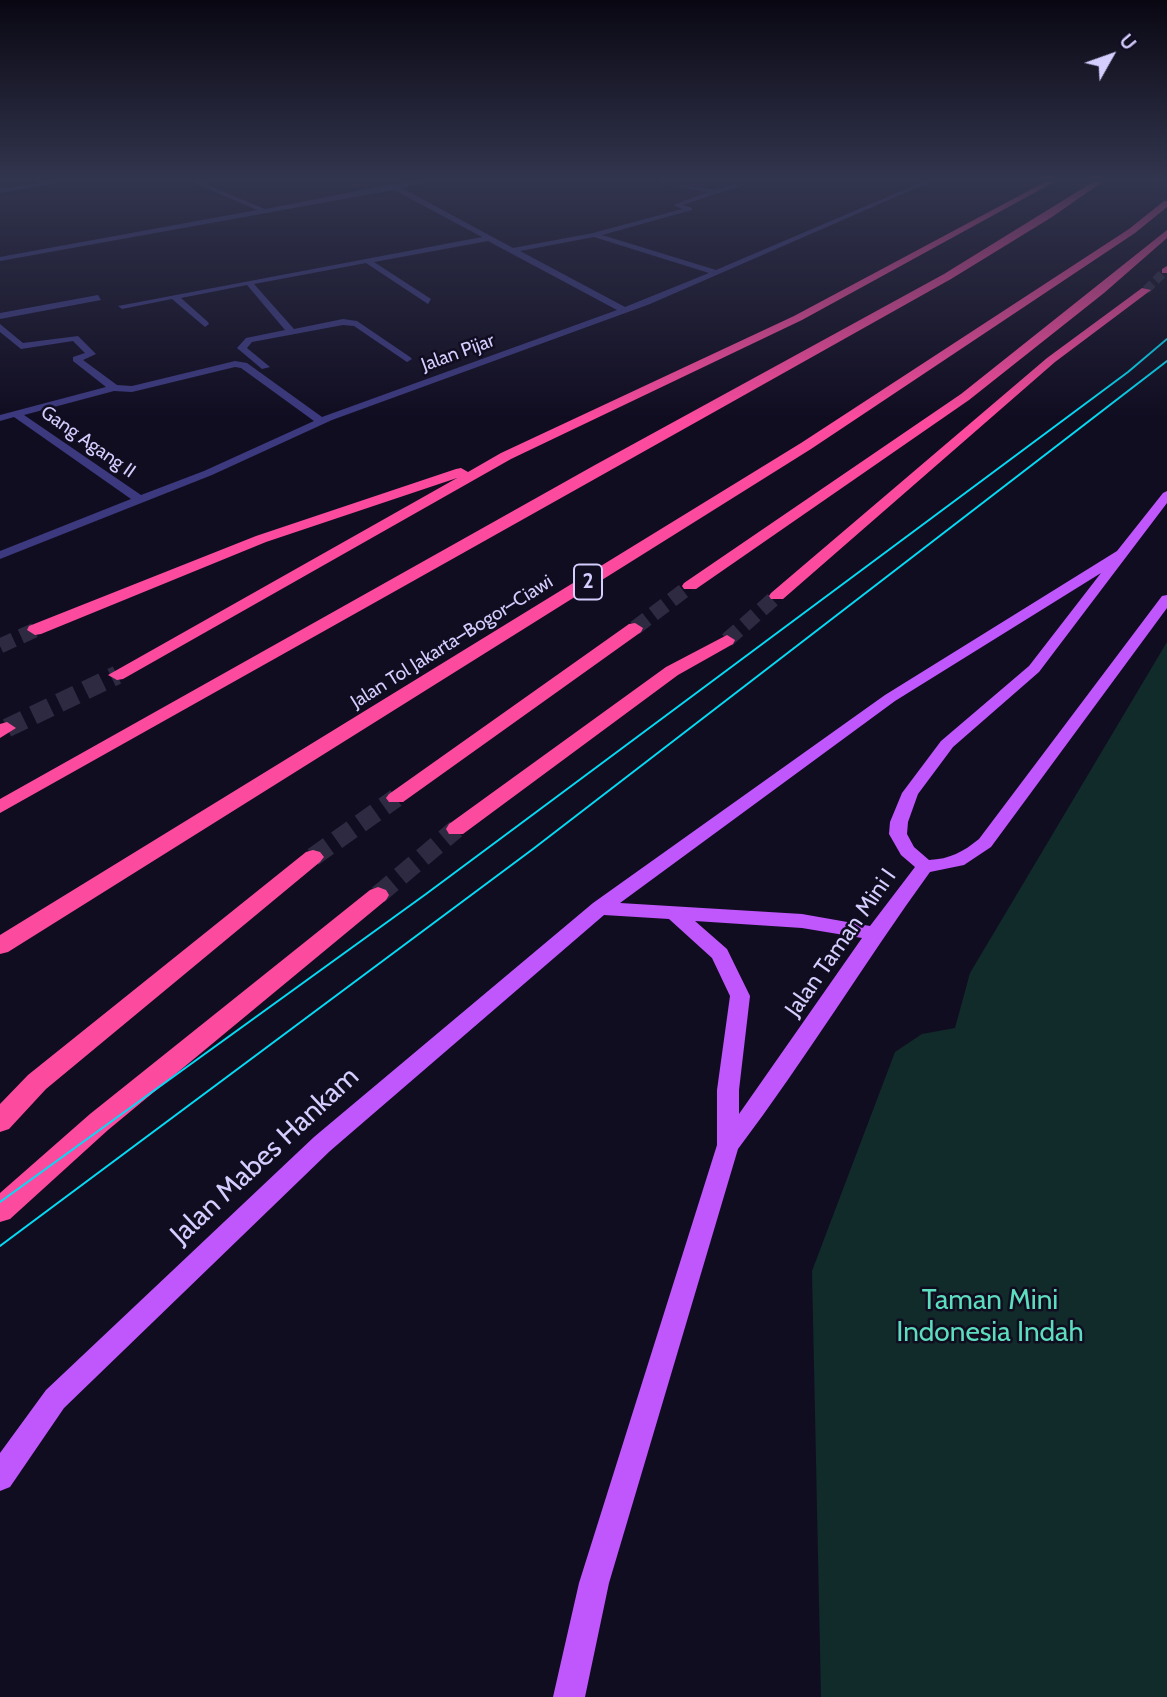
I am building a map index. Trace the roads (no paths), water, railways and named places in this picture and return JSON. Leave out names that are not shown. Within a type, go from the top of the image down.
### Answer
[{"type":"highway","points":[[117,675],[506,456],[798,318],[905,261]]},
{"type":"highway","points":[[0,807],[971,261]]},
{"type":"highway","name":"Jalan Tol Jakarta–Bogor–Ciawi","points":[[0,947],[806,446],[1086,261]]},
{"type":"highway","points":[[690,586],[965,397],[1132,261]]},
{"type":"highway","points":[[778,596],[1051,360],[1146,290]]},
{"type":"highway","points":[[36,630],[261,539],[506,456]]},
{"type":"highway","points":[[396,798],[635,628]]},
{"type":"highway","points":[[456,829],[672,671],[727,640]]},
{"type":"highway","points":[[0,1121],[37,1082],[313,857]]},
{"type":"highway","points":[[0,1210],[99,1122],[378,895]]},
{"type":"main road","points":[[925,866],[907,851],[898,834],[899,822],[910,793],[947,744],[1034,669],[1167,495]]},
{"type":"main road","points":[[600,908],[890,698],[1122,554]]},
{"type":"main road","name":"Jalan Taman Mini I","points":[[728,1145],[766,1096],[875,934],[925,866],[952,865],[968,858],[985,843],[1167,599]]},
{"type":"main road","points":[[600,908],[802,921],[875,934]]},
{"type":"main road","name":"Jalan Mabes Hankam","points":[[0,1476],[55,1399],[322,1144],[600,908]]},
{"type":"main road","points":[[569,1697],[594,1583],[728,1145],[728,1090],[740,996],[720,954],[672,911]]},
{"type":"street","points":[[121,306],[367,261]]},
{"type":"street","points":[[368,261],[428,301]]},
{"type":"street","points":[[535,261],[624,310]]},
{"type":"street","points":[[682,261],[719,272]]},
{"type":"street","name":"Jalan Pijar","points":[[0,555],[208,473],[324,419],[624,310],[744,261]]},
{"type":"street","points":[[250,284],[290,330]]},
{"type":"street","points":[[0,316],[99,298]]},
{"type":"street","points":[[175,298],[205,324]]},
{"type":"street","points":[[324,419],[242,348],[249,340],[290,330],[343,322],[357,324],[407,359]]},
{"type":"street","points":[[0,327],[21,346],[75,338],[91,354],[76,359],[114,388]]},
{"type":"street","points":[[0,418],[114,388],[132,389],[235,364],[244,365],[324,419]]},
{"type":"street","name":"Gang Agang II","points":[[16,414],[140,499]]},
{"type":"tunnel","points":[[1146,290],[1165,271]]},
{"type":"tunnel","points":[[635,628],[690,586]]},
{"type":"tunnel","points":[[727,640],[777,596]]},
{"type":"tunnel","points":[[0,646],[35,630]]},
{"type":"tunnel","points":[[7,728],[117,675]]},
{"type":"tunnel","points":[[313,857],[396,798]]},
{"type":"tunnel","points":[[378,895],[456,829]]},
{"type":"tram line","points":[[0,1202],[426,894],[1128,372],[1167,339]]},
{"type":"tram line","points":[[0,1246],[533,849],[1167,361]]},
{"type":"park label","name":"Taman Mini Indonesia Indah","points":[[990,1317]]}]
